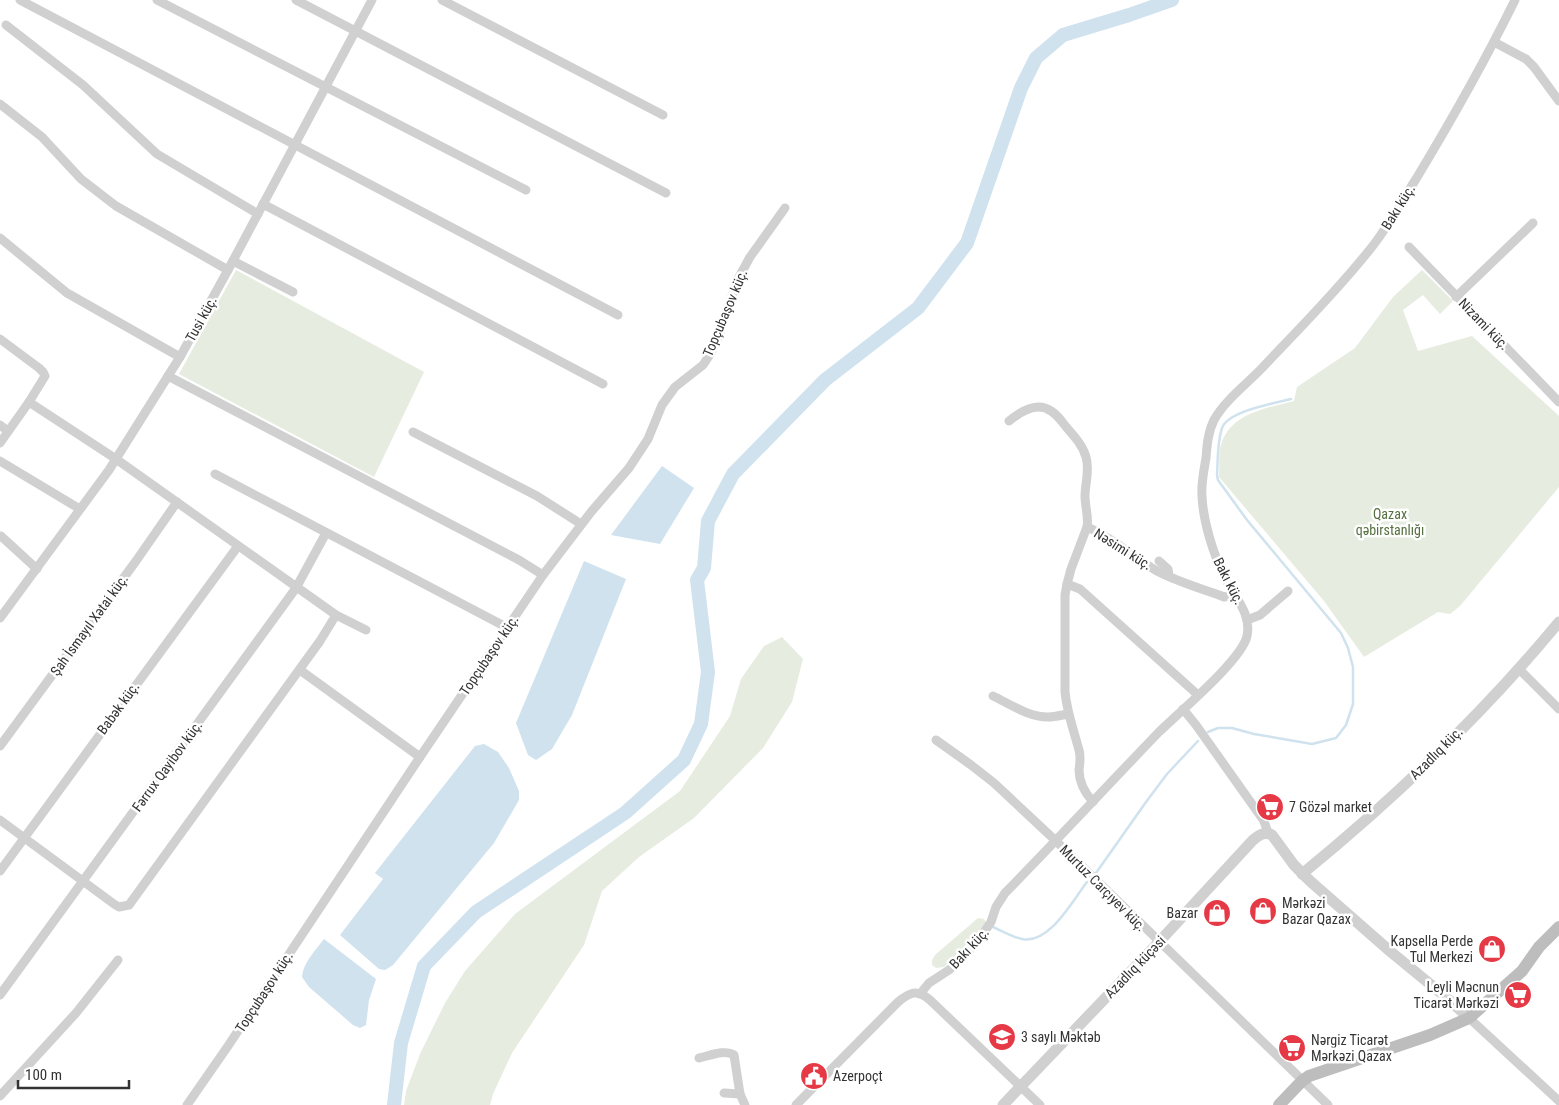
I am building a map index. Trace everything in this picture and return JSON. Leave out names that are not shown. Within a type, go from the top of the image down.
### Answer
[{"type":"main road","points":[[1522,970],[1539,947],[1559,927]]},
{"type":"main road","points":[[1279,1105],[1302,1081],[1316,1073],[1430,1035],[1468,1018],[1559,939]]},
{"type":"street","points":[[20,0],[618,315]]},
{"type":"street","points":[[157,0],[526,190]]},
{"type":"street","points":[[296,0],[666,193]]},
{"type":"street","name":"Tusi küç.","points":[[0,618],[116,459],[180,357],[264,204],[372,0]]},
{"type":"street","points":[[442,0],[663,115]]},
{"type":"street","name":"Bakı küç.","points":[[796,1105],[898,1002],[909,994],[920,994],[929,982],[949,970],[976,944],[991,922],[996,907],[1005,893],[1238,653],[1246,640],[1247,620],[1242,604],[1224,577],[1214,552],[1203,503],[1202,485],[1211,427],[1223,407],[1278,352],[1377,241],[1424,165],[1494,42],[1515,0]]},
{"type":"street","points":[[6,25],[83,84],[158,154],[258,214]]},
{"type":"street","points":[[1494,42],[1526,59],[1559,101]]},
{"type":"street","points":[[0,104],[42,137],[81,179],[99,194],[116,206],[228,270]]},
{"type":"street","points":[[264,204],[603,384]]},
{"type":"street","name":"Topçubaşov küç.","points":[[187,1105],[543,575],[581,524],[630,468],[648,438],[662,405],[675,387],[703,365],[711,353],[738,279],[750,257],[785,208]]},
{"type":"street","points":[[1456,296],[1533,223]]},
{"type":"street","points":[[0,238],[67,293],[180,357]]},
{"type":"street","name":"Nizami küç.","points":[[1409,246],[1559,402]]},
{"type":"street","points":[[233,261],[293,292]]},
{"type":"street","points":[[0,339],[43,372],[45,376],[0,443]]},
{"type":"street","points":[[168,376],[519,560],[543,575]]},
{"type":"street","points":[[29,402],[116,459],[296,588],[336,615],[366,630]]},
{"type":"street","points":[[1009,421],[1026,409],[1047,409],[1056,414],[1075,438],[1083,450],[1088,465],[1085,498],[1088,527]]},
{"type":"street","points":[[0,424],[8,432]]},
{"type":"street","points":[[413,432],[537,496],[581,524]]},
{"type":"street","points":[[0,461],[80,509]]},
{"type":"street","points":[[215,474],[508,628]]},
{"type":"street","name":"Şah İsmayıl Xətai küç.","points":[[0,746],[177,502]]},
{"type":"street","name":"Nəsimi küç.","points":[[1093,802],[1086,794],[1082,784],[1079,772],[1080,756],[1068,714],[1065,692],[1065,595],[1071,569],[1088,527],[1105,536],[1157,571],[1224,597],[1235,596]]},
{"type":"street","name":"Fərrux Qayibov küç.","points":[[0,995],[296,588],[326,533]]},
{"type":"street","points":[[0,536],[37,568]]},
{"type":"street","name":"Babək küç.","points":[[0,870],[238,546]]},
{"type":"street","points":[[1158,561],[1168,569],[1169,576]]},
{"type":"street","points":[[1067,584],[1080,589],[1198,695]]},
{"type":"street","points":[[1247,620],[1260,616],[1288,592]]},
{"type":"street","points":[[0,820],[114,904],[119,907],[129,905],[330,628],[336,615]]},
{"type":"street","name":"Azadlıq küç.","points":[[1302,874],[1349,836],[1410,780],[1519,669],[1559,622]]},
{"type":"street","points":[[1519,669],[1559,709]]},
{"type":"street","points":[[300,670],[420,757]]},
{"type":"street","points":[[993,696],[1036,716],[1048,717],[1068,714]]},
{"type":"street","points":[[1183,709],[1264,821],[1268,833],[1276,838],[1302,874],[1447,998],[1557,1101]]},
{"type":"street","name":"Murtuz Carçıyev küç.","points":[[936,740],[994,783],[1328,1105]]},
{"type":"street","name":"Azadlıq küçəsi","points":[[1003,1105],[1159,942],[1253,840],[1268,833]]},
{"type":"street","points":[[0,1096],[76,1013],[118,960]]},
{"type":"street","points":[[920,994],[930,1000],[1040,1105]]},
{"type":"street","points":[[698,1058],[732,1052],[736,1058],[740,1094],[745,1105]]},
{"type":"street","points":[[724,1092],[740,1094]]},
{"type":"green space","points":[[236,270],[424,372],[374,477],[179,374]]},
{"type":"green space","name":"Qazax qəbirstanlığı","points":[[1422,270],[1453,301],[1440,314],[1423,295],[1403,310],[1418,351],[1472,336],[1559,416],[1559,487],[1460,606],[1450,614],[1438,612],[1364,657],[1324,601],[1219,477],[1220,450],[1227,432],[1234,424],[1242,418],[1262,409],[1294,401],[1297,387],[1355,348],[1393,297]]},
{"type":"green space","points":[[782,637],[803,659],[792,702],[763,748],[694,818],[639,857],[602,891],[584,945],[512,1053],[493,1094],[490,1105],[404,1105],[406,1091],[420,1054],[445,1003],[465,971],[515,914],[680,791],[730,716],[741,679],[764,646]]},
{"type":"green space","points":[[978,918],[984,919],[986,922],[985,926],[944,967],[936,968],[932,965],[935,955]]},
{"type":"water","points":[[662,466],[694,488],[660,544],[611,535]]},
{"type":"water","points":[[584,561],[626,579],[572,715],[552,749],[536,760],[528,755],[516,723]]},
{"type":"water","points":[[484,744],[498,752],[509,768],[519,791],[519,800],[494,843],[393,965],[385,970],[379,969],[340,935],[383,879],[375,873],[475,746]]},
{"type":"water","points":[[324,939],[376,979],[369,1000],[366,1025],[360,1028],[353,1025],[309,987],[302,977],[307,962]]},
{"type":"waterway","points":[[394,1105],[401,1043],[424,966],[476,912],[625,813],[684,760],[701,724],[708,672],[697,580],[704,568],[708,521],[733,474],[825,380],[918,308],[967,243],[1021,88],[1036,58],[1063,35],[1172,0]]},
{"type":"waterway","points":[[1208,732],[1218,728],[1232,728],[1254,734],[1312,744],[1336,738],[1346,725],[1353,704],[1353,667],[1348,648],[1341,633],[1247,520],[1218,480],[1219,440],[1222,428],[1226,422],[1242,412],[1291,399]]},
{"type":"waterway","points":[[1096,873],[1167,774],[1198,741]]},
{"type":"waterway","points":[[993,927],[1022,939],[1032,939],[1042,935],[1059,920],[1087,882]]},
{"type":"place","name":"7 Gözəl market","points":[[1270,807]]},
{"type":"place","name":"Mərkəzi Bazar Qazax","points":[[1263,911]]},
{"type":"place","name":"Bazar","points":[[1217,913]]},
{"type":"place","name":"Kapsella Perde Tul Merkezi","points":[[1492,949]]},
{"type":"place","name":"Leyli Məcnun Ticarət Mərkəzi","points":[[1518,995]]},
{"type":"place","name":"3 saylı Məktəb","points":[[1002,1037]]},
{"type":"place","name":"Nərgiz Ticarət Mərkəzi Qazax","points":[[1292,1048]]},
{"type":"place","name":"Azerpoçt","points":[[814,1076]]}]
